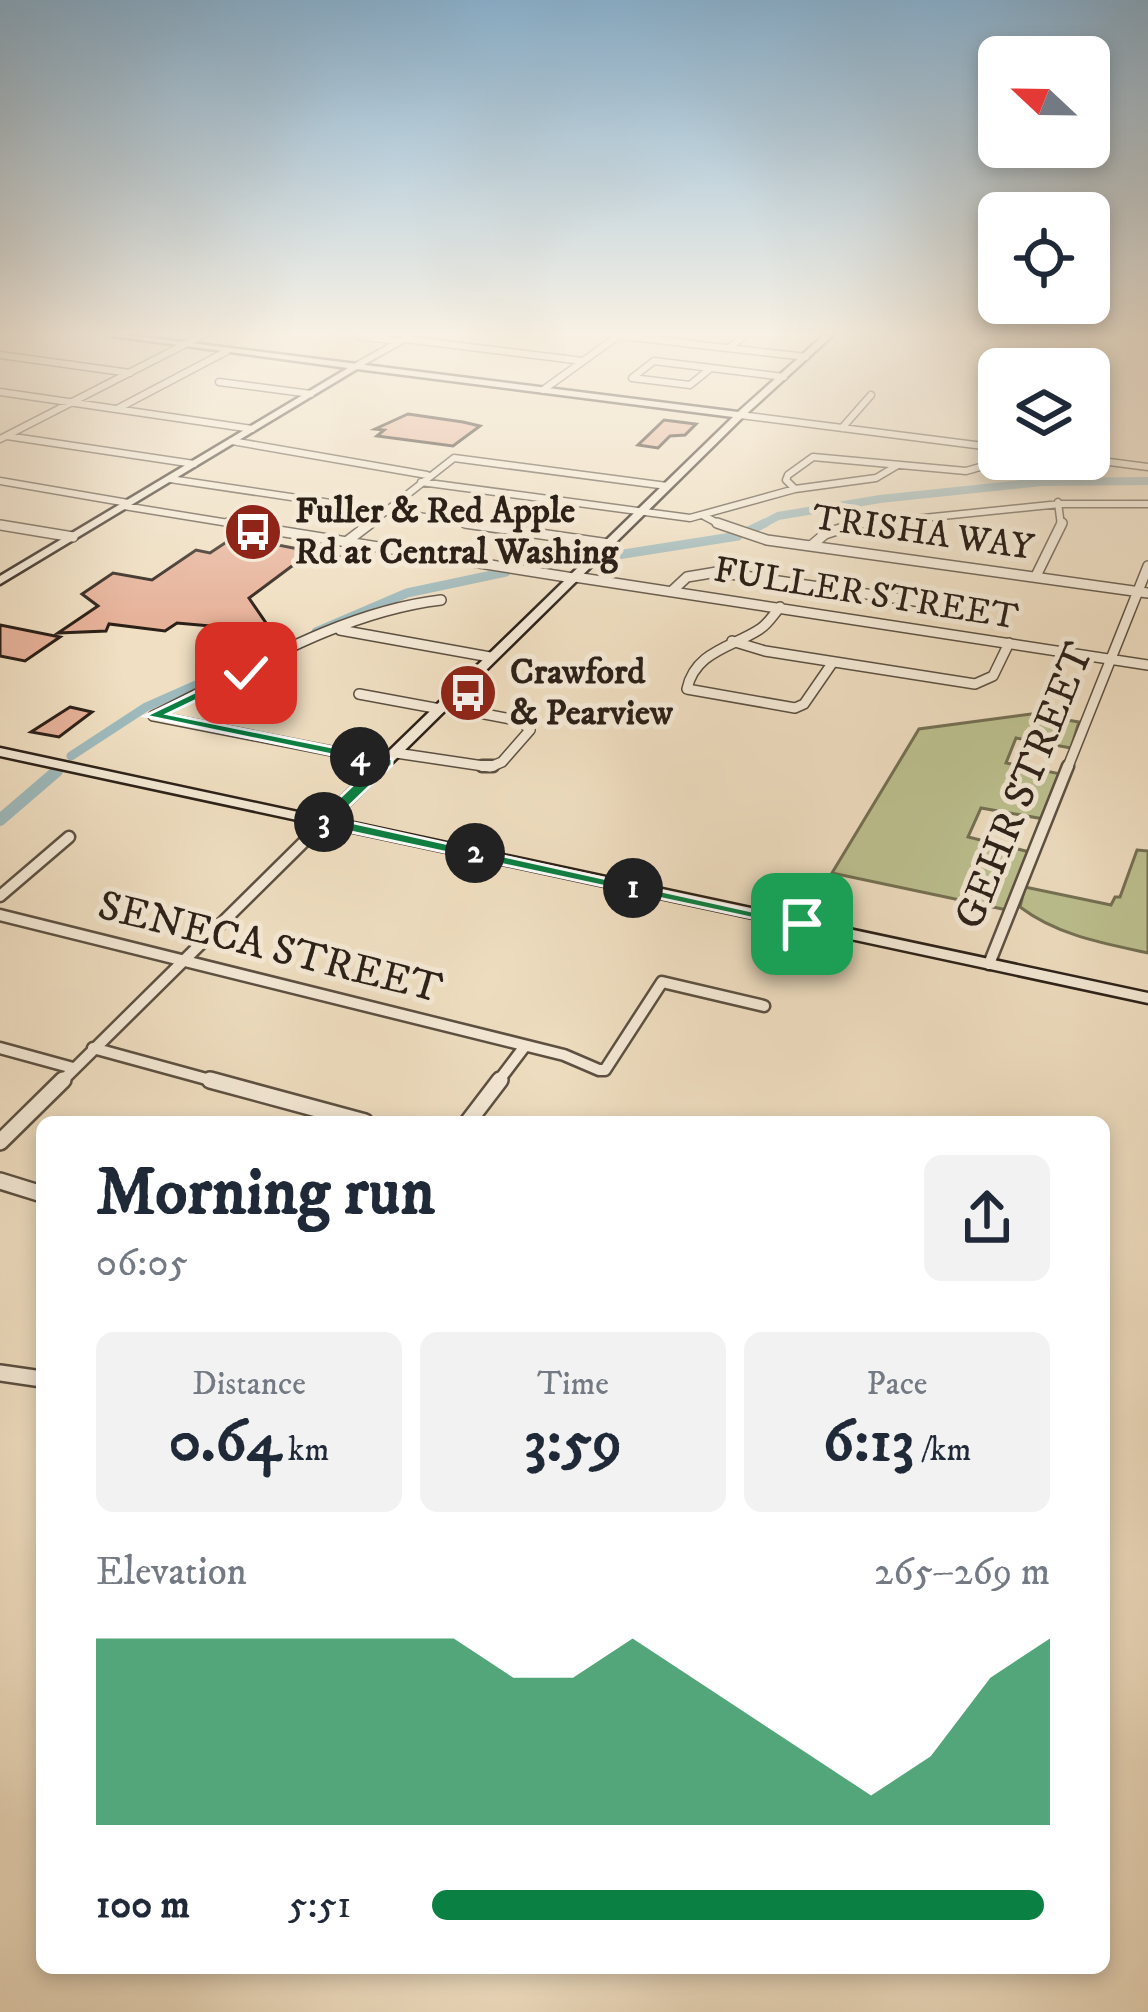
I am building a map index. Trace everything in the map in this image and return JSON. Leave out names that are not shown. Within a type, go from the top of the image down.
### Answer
[{"type":"street","points":[[4,576],[251,430]]},
{"type":"street","points":[[0,1142],[725,430]]},
{"type":"street","points":[[857,430],[978,445]]},
{"type":"street","points":[[2,436],[194,464]]},
{"type":"street","points":[[232,441],[640,513],[704,516],[795,489],[876,478],[898,466]]},
{"type":"street","points":[[795,489],[786,480],[788,474],[808,459],[830,457],[965,471],[978,467]]},
{"type":"street","points":[[346,542],[446,462],[467,458],[667,486]]},
{"type":"street","points":[[1110,462],[1148,467]]},
{"type":"street","points":[[170,479],[609,544]]},
{"type":"street","name":"FULLER STREET","points":[[0,482],[346,542],[1148,665]]},
{"type":"street","points":[[812,544],[825,532],[860,524],[1058,502],[1148,504]]},
{"type":"street","points":[[1036,576],[1064,521],[1058,502]]},
{"type":"street","name":"TRISHA WAY","points":[[704,516],[750,536],[1143,592]]},
{"type":"street","points":[[0,524],[73,537]]},
{"type":"street","name":"GEHR STREET","points":[[988,964],[1143,592],[1148,566]]},
{"type":"street","points":[[672,591],[687,578],[717,572],[928,603]]},
{"type":"street","points":[[359,694],[511,718],[530,730],[502,762],[490,767],[391,758],[153,716],[339,630],[418,600],[441,600]]},
{"type":"street","points":[[780,607],[763,628],[709,653],[685,684],[689,691],[795,708],[804,704],[833,662]]},
{"type":"street","points":[[339,630],[490,657]]},
{"type":"street","points":[[732,641],[833,662],[981,683],[993,676],[1009,643]]},
{"type":"street","points":[[0,752],[1148,998]]},
{"type":"street","name":"SENECA STREET","points":[[0,896],[70,837]]},
{"type":"street","name":"SENECA STREET","points":[[0,915],[605,1070],[662,982],[764,1006]]},
{"type":"street","points":[[473,1116],[525,1046]]},
{"type":"street","points":[[0,1048],[73,1068]]},
{"type":"street","points":[[93,1048],[343,1116]]},
{"type":"street","points":[[0,1181],[36,1192]]},
{"type":"street","points":[[0,1373],[36,1378]]},
{"type":"green space","points":[[1031,714],[1079,722],[1071,748],[1016,738],[1006,763],[1061,774],[1044,819],[981,808],[968,837],[1030,852],[1007,910],[832,873],[919,729]]},
{"type":"green space","points":[[1137,850],[1148,851],[1148,953],[1065,931],[1020,907],[1025,887],[1111,905],[1120,897]]},
{"type":"building","points":[[384,430],[475,430],[453,446],[377,436]]},
{"type":"building","points":[[654,430],[690,430],[670,436],[658,448],[638,445]]},
{"type":"building","points":[[231,539],[344,558],[292,566],[249,598],[266,623],[257,630],[177,623],[165,631],[109,624],[106,631],[58,633],[98,606],[82,594],[113,573],[152,580],[196,550],[210,553]]},
{"type":"building","points":[[0,625],[60,637],[25,661],[0,656]]},
{"type":"building","points":[[70,707],[92,712],[59,737],[31,732]]},
{"type":"waterway","points":[[762,524],[778,516],[880,499],[1041,482],[1148,481]]},
{"type":"waterway","points":[[746,532],[762,524]]},
{"type":"waterway","points":[[611,556],[738,536]]},
{"type":"waterway","points":[[533,566],[580,558]]},
{"type":"waterway","points":[[316,632],[407,593],[506,572]]},
{"type":"waterway","points":[[71,756],[146,707],[284,646]]},
{"type":"waterway","points":[[0,820],[57,771]]},
{"type":"place","name":"Fuller & Red Apple Rd at Central Washing","points":[[253,532]]},
{"type":"place","name":"Crawford & Pearview","points":[[468,693]]},
{"type":"route","points":[[246,673],[153,716],[386,762],[324,822],[802,924]]}]
